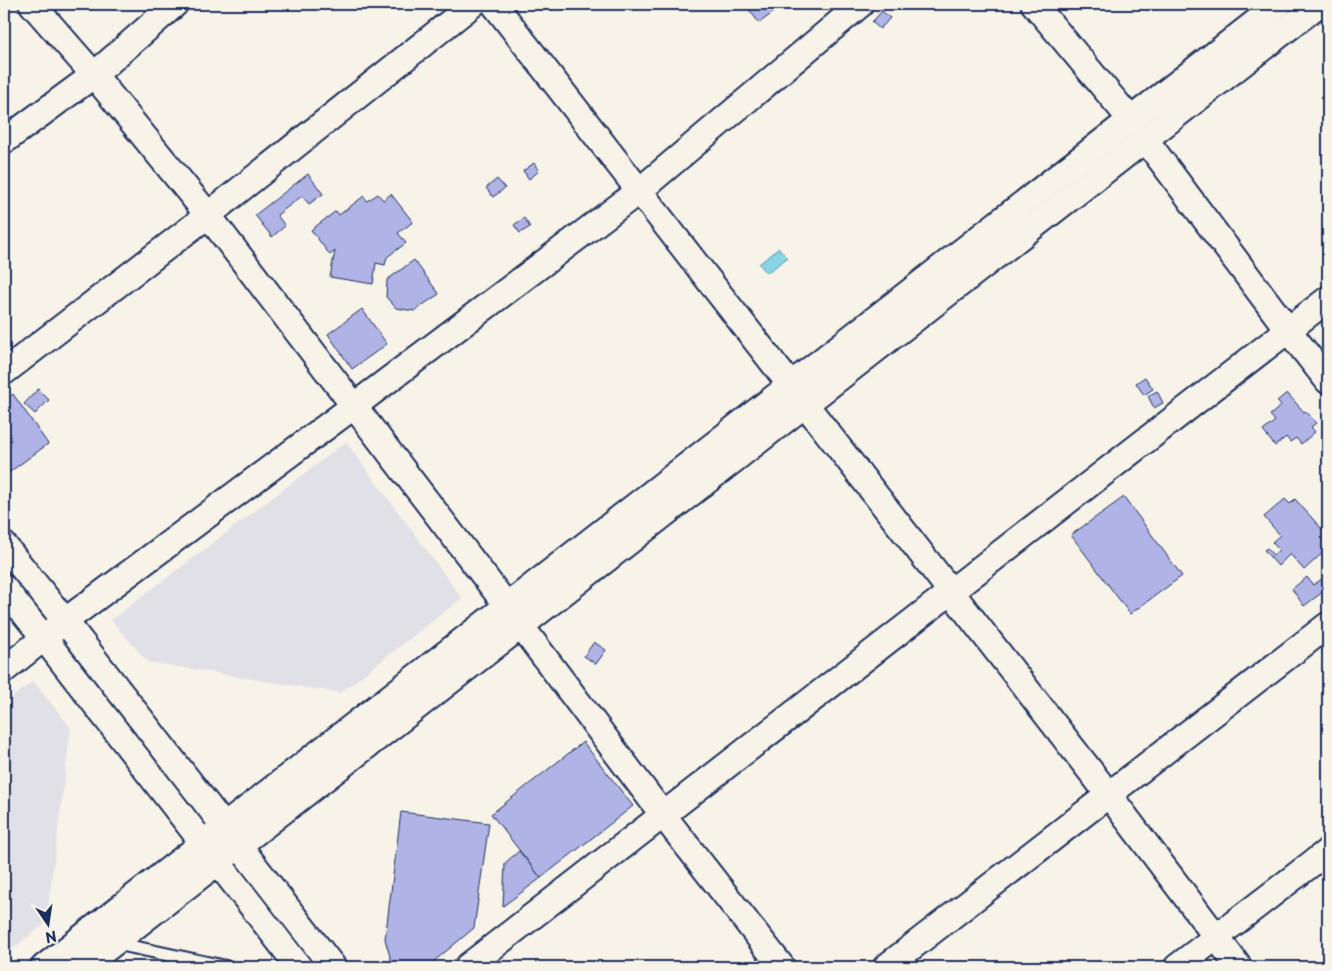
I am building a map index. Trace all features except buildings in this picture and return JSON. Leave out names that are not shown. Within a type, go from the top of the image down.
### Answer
[{"type":"street","points":[[32,4],[94,74],[208,215],[507,606]]},
{"type":"street","points":[[4,141],[94,74],[175,4]]},
{"type":"street","points":[[4,372],[208,215],[473,4]]},
{"type":"street","points":[[494,4],[1108,795],[1239,967]]},
{"type":"street","points":[[4,670],[65,621],[354,406],[639,190],[861,4]]},
{"type":"street","points":[[1034,4],[1130,120]]},
{"type":"street","points":[[83,967],[114,943],[210,853],[224,827],[1279,4]]},
{"type":"street","points":[[44,967],[210,853],[239,846],[1320,4]]},
{"type":"street","points":[[1145,139],[1328,381]]},
{"type":"street","points":[[467,967],[1328,299]]},
{"type":"street","points":[[4,545],[333,967]]},
{"type":"street","points":[[4,588],[299,967]]},
{"type":"street","points":[[886,967],[1328,625]]},
{"type":"street","points":[[521,626],[663,815],[782,967]]},
{"type":"street","points":[[1177,967],[1328,851]]},
{"type":"lane","points":[[114,943],[226,967]]},
{"type":"shaded area","points":[[346,442],[462,598],[340,693],[148,662],[111,620]]},
{"type":"shaded area","points":[[33,681],[71,728],[46,923],[4,955],[4,704]]},
{"type":"water","points":[[779,248],[787,258],[767,273],[759,264]]}]
